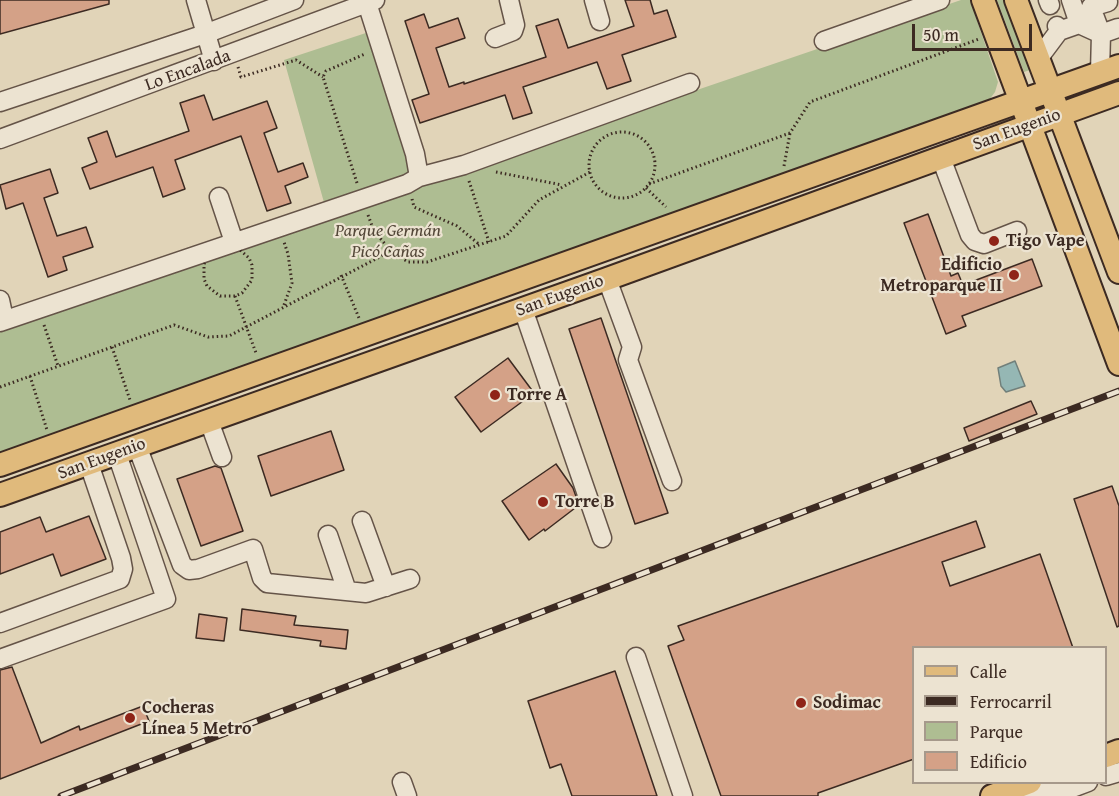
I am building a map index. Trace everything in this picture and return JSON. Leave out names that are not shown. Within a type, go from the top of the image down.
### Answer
[{"type":"main road","points":[[983,0],[1119,364]]},
{"type":"main road","points":[[1016,0],[1119,272]]},
{"type":"main road","name":"San Eugenio","points":[[0,465],[1109,69]]},
{"type":"main road","name":"San Eugenio","points":[[0,495],[1059,115],[1118,98]]},
{"type":"main road","points":[[368,334],[382,354],[388,357]]},
{"type":"main road","points":[[333,347],[342,349],[347,356],[348,365],[343,373]]},
{"type":"main road","points":[[992,796],[1027,784]]},
{"type":"street","points":[[196,0],[214,62]]},
{"type":"street","name":"Lo Encalada","points":[[0,102],[206,34],[294,0]]},
{"type":"street","points":[[495,38],[513,31],[515,25],[509,0]]},
{"type":"street","points":[[594,0],[600,21]]},
{"type":"street","points":[[824,40],[940,0]]},
{"type":"street","points":[[1071,0],[1080,24]]},
{"type":"street","points":[[371,1],[380,47],[415,154],[413,181]]},
{"type":"street","name":"Lo Encalada","points":[[0,139],[214,62],[371,1]]},
{"type":"street","points":[[1094,3],[1109,31],[1109,69]]},
{"type":"street","points":[[1038,59],[1058,29],[1080,24],[1109,31]]},
{"type":"street","points":[[0,300],[2,321],[464,165],[690,82]]},
{"type":"street","points":[[941,158],[970,235],[975,241],[984,244],[1017,231]]},
{"type":"street","points":[[219,197],[234,242]]},
{"type":"street","points":[[607,279],[632,347],[628,360],[672,481]]},
{"type":"street","points":[[523,309],[602,538]]},
{"type":"street","points":[[209,421],[222,457]]},
{"type":"street","points":[[127,450],[182,566],[189,570],[198,569],[253,549],[262,578],[267,583],[366,593],[410,579]]},
{"type":"street","points":[[0,659],[166,599],[127,450]]},
{"type":"street","points":[[0,623],[120,579],[123,569],[121,558],[89,464]]},
{"type":"street","points":[[362,521],[386,587]]},
{"type":"street","points":[[328,535],[347,591]]},
{"type":"street","points":[[636,657],[683,796]]},
{"type":"street","points":[[1028,796],[1061,784]]},
{"type":"street","points":[[1051,796],[1085,784]]},
{"type":"path","points":[[648,186],[655,165],[654,155],[642,138],[633,134],[609,134],[598,142],[591,154],[590,172],[598,187],[613,197],[631,197],[648,186],[790,133],[810,102],[995,33]]},
{"type":"path","points":[[323,77],[326,70],[380,47]]},
{"type":"path","points":[[235,54],[241,77],[296,60],[323,77],[374,231],[391,251],[408,262],[427,262],[506,236],[539,200],[562,185],[590,172]]},
{"type":"path","points":[[489,242],[464,165],[562,185]]},
{"type":"path","points":[[413,181],[414,207],[457,226],[480,245]]},
{"type":"path","points":[[648,186],[669,210],[673,225]]},
{"type":"path","points":[[279,228],[288,254],[292,283],[283,307]]},
{"type":"path","points":[[237,247],[249,258],[253,273],[248,287],[235,296],[228,297],[213,292],[207,286],[203,272],[208,257],[237,247]]},
{"type":"path","points":[[0,387],[174,324],[208,337],[229,336],[341,275],[391,251]]},
{"type":"path","points":[[341,275],[368,334]]},
{"type":"path","points":[[235,296],[262,372]]},
{"type":"path","points":[[38,308],[58,366]]},
{"type":"path","points":[[112,347],[136,416]]},
{"type":"path","points":[[30,376],[51,446]]},
{"type":"green space","name":"Parque Germán Picó Cañas","points":[[961,0],[970,0],[998,82],[995,92],[983,108],[0,456],[0,324],[325,206],[284,60],[381,28],[430,181]]},
{"type":"green space","points":[[997,0],[1003,0],[1030,70],[1024,72]]},
{"type":"water","points":[[1015,361],[1025,386],[1006,392],[1001,386],[998,368]]},
{"type":"building","points":[[0,0],[109,0],[109,4],[0,34]]},
{"type":"building","points":[[625,0],[650,0],[654,14],[667,10],[676,37],[622,55],[631,81],[607,89],[597,62],[523,87],[532,113],[513,119],[505,95],[420,123],[412,100],[429,94],[405,21],[424,14],[429,28],[458,18],[465,38],[436,48],[449,87],[546,57],[536,26],[558,19],[568,48],[634,26]]},
{"type":"building","points":[[204,95],[213,120],[267,101],[277,128],[264,133],[278,172],[303,163],[308,177],[285,186],[291,203],[267,211],[241,136],[175,160],[185,189],[163,197],[153,167],[90,189],[82,168],[97,162],[88,138],[107,131],[116,157],[189,131],[180,103]]},
{"type":"building","points":[[50,169],[58,193],[44,198],[57,236],[86,227],[93,247],[63,257],[67,270],[48,277],[23,203],[6,209],[0,185]]},
{"type":"building","name":"Edificio Metroparque II","points":[[928,214],[951,276],[958,273],[963,285],[1032,259],[1042,286],[962,316],[966,326],[946,334],[904,223]]},
{"type":"building","points":[[601,318],[668,513],[635,524],[569,329]]},
{"type":"building","name":"Torre A","points":[[508,358],[534,393],[481,432],[455,397]]},
{"type":"building","points":[[1031,401],[1037,414],[969,441],[964,428]]},
{"type":"building","points":[[331,431],[344,470],[271,496],[258,456]]},
{"type":"building","name":"Torre B","points":[[556,464],[573,488],[579,505],[545,531],[544,529],[529,540],[502,501]]},
{"type":"building","points":[[215,466],[221,468],[243,531],[201,546],[177,479]]},
{"type":"building","points":[[1112,486],[1119,506],[1119,626],[1117,627],[1074,499]]},
{"type":"building","points":[[89,516],[106,559],[61,576],[53,554],[0,574],[0,532],[40,517],[46,532]]},
{"type":"building","name":"Sodimac","points":[[976,521],[985,547],[942,562],[950,586],[1040,554],[1072,646],[912,646],[912,760],[818,793],[818,796],[721,796],[668,646],[684,640],[678,626]]},
{"type":"building","points":[[242,609],[296,616],[294,625],[348,630],[346,649],[320,646],[321,641],[240,630]]},
{"type":"building","points":[[199,614],[227,618],[224,641],[196,638]]},
{"type":"building","name":"Cocheras Línea 5 Metro","points":[[12,667],[41,743],[79,726],[80,730],[143,706],[149,721],[0,779],[0,670]]},
{"type":"building","points":[[615,671],[657,796],[572,796],[561,764],[550,768],[528,701]]},
{"type":"railway","points":[[61,796],[1119,391]]},
{"type":"place","name":"Tigo Vape","points":[[994,241]]},
{"type":"place","name":"Edificio Metroparque II","points":[[1014,275]]},
{"type":"place","name":"Torre A","points":[[495,395]]},
{"type":"place","name":"Torre B","points":[[543,502]]},
{"type":"place","name":"Sodimac","points":[[801,703]]},
{"type":"place","name":"Cocheras Línea 5 Metro","points":[[130,718]]}]
